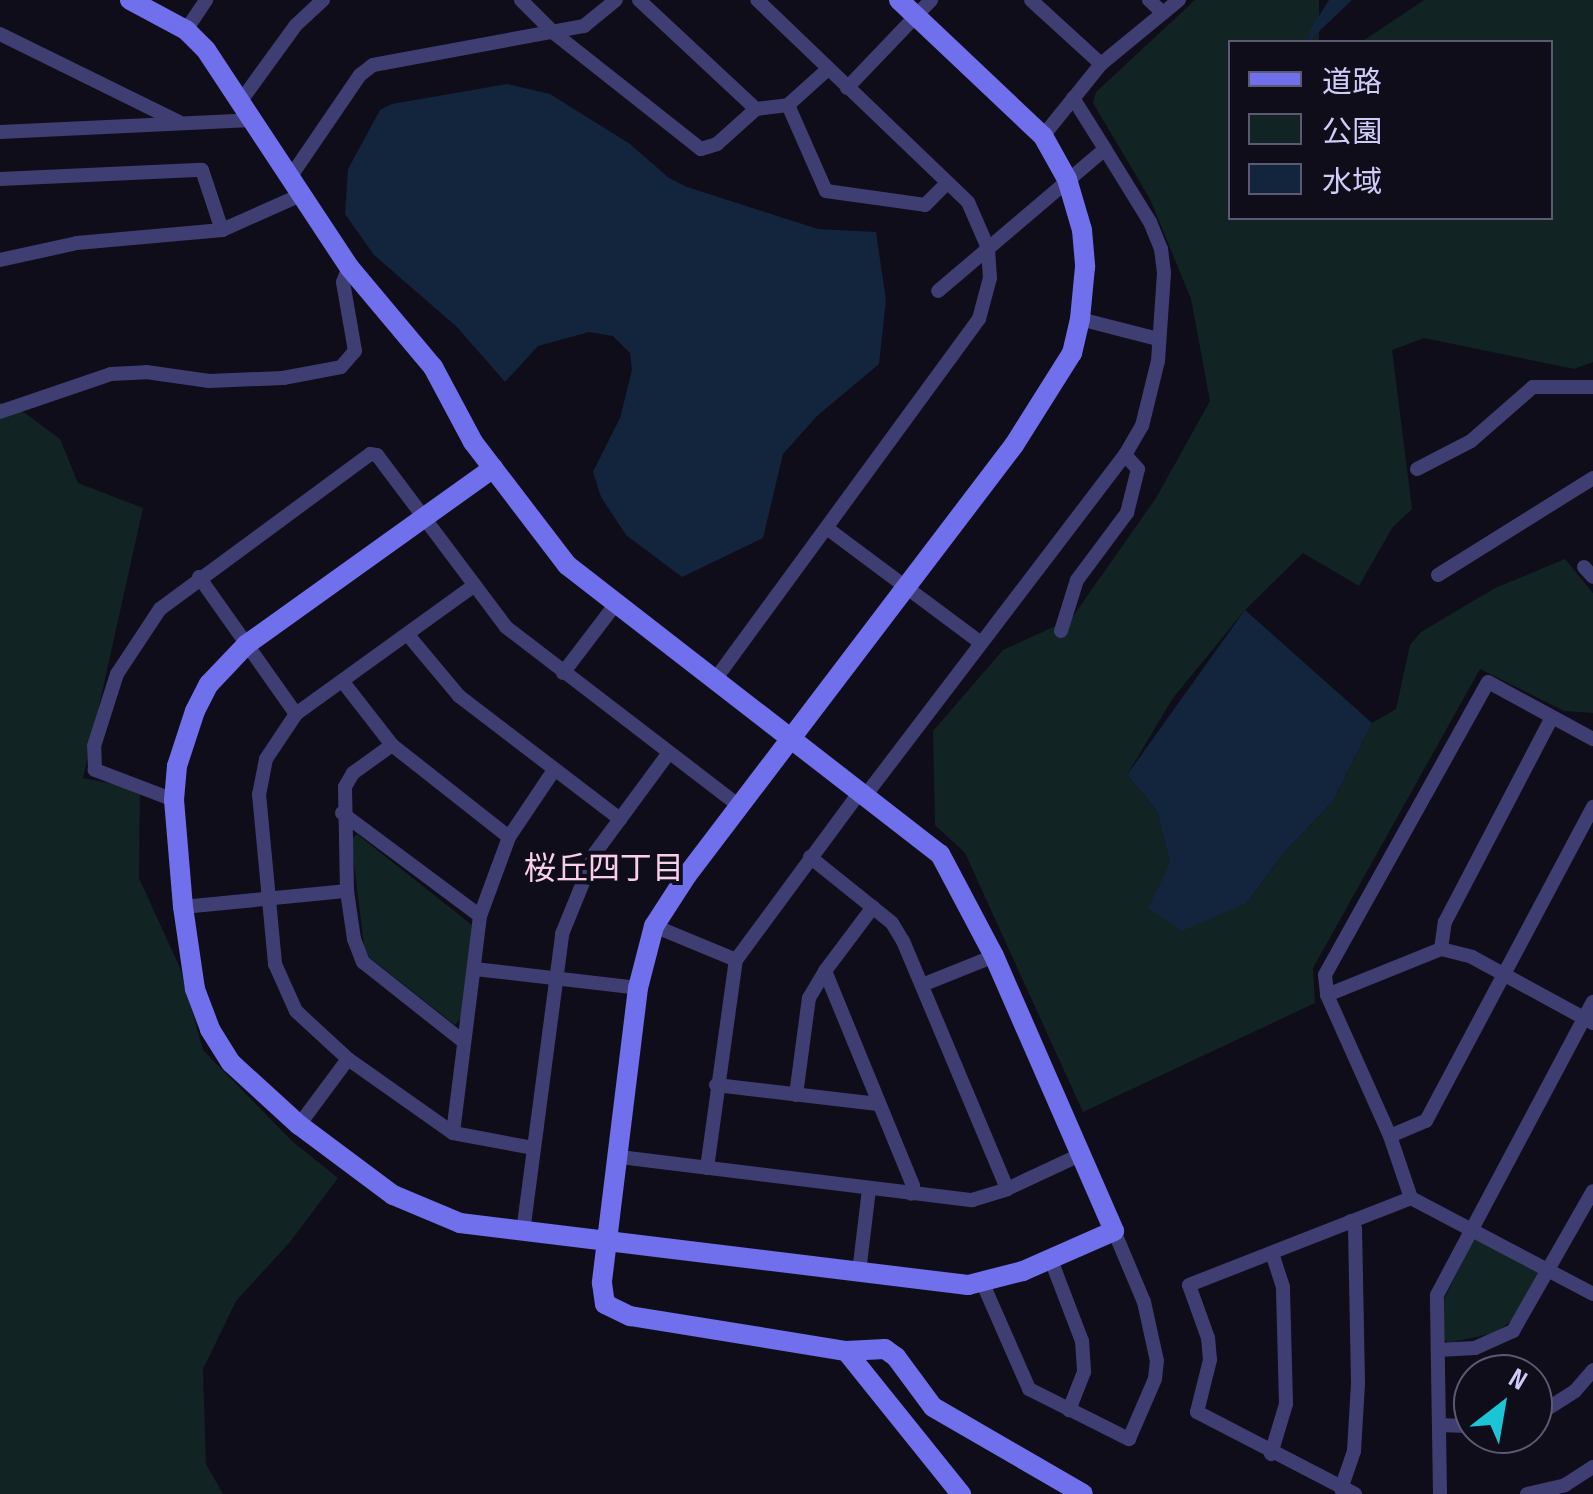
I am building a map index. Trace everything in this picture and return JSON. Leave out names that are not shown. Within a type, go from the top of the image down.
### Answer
[{"type":"street","points":[[130,0],[186,30],[206,50],[373,301],[433,367],[493,468],[546,543],[614,606],[940,854],[994,956],[1082,1154],[1154,1334],[1155,1379],[1129,1439],[1029,1389],[983,1284]]},
{"type":"street","points":[[186,30],[206,0]]},
{"type":"street","points":[[0,132],[183,124],[246,111],[296,25],[324,0]]},
{"type":"street","points":[[521,0],[554,33],[701,148],[716,144],[756,109],[788,105],[828,69]]},
{"type":"street","points":[[0,260],[77,244],[222,230],[297,185],[360,75],[373,65],[584,26],[616,0]]},
{"type":"street","points":[[639,0],[756,109]]},
{"type":"street","points":[[714,681],[979,319],[990,278],[988,248],[968,202],[756,0]]},
{"type":"street","points":[[899,0],[1043,136],[1068,179],[1082,230],[1085,267],[1072,354],[1053,387],[907,588],[740,806],[654,926],[638,988],[602,1283],[605,1304],[630,1316],[846,1351],[885,1349],[896,1357],[932,1407],[1083,1494]]},
{"type":"street","points":[[848,88],[932,0]]},
{"type":"street","points":[[1032,0],[1101,64]]},
{"type":"street","points":[[1149,0],[1163,12]]},
{"type":"street","points":[[1043,136],[1101,64],[1179,0]]},
{"type":"street","points":[[0,34],[183,124]]},
{"type":"street","points":[[706,1168],[736,960],[810,857],[1125,455],[1142,426],[1158,362],[1164,273],[1160,249],[1150,222],[1073,98]]},
{"type":"street","points":[[788,105],[826,191],[924,205],[947,183]]},
{"type":"street","points":[[938,291],[1105,149]]},
{"type":"street","points":[[0,179],[202,170],[222,230]]},
{"type":"street","points":[[0,412],[111,374],[246,380],[342,367],[355,351],[343,282],[349,267]]},
{"type":"street","points":[[1080,319],[1158,339]]},
{"type":"street","points":[[1417,469],[1471,440],[1532,387],[1593,386]]},
{"type":"street","points":[[174,800],[95,770],[94,746],[117,674],[160,609],[370,454],[377,456],[472,587],[506,627],[740,806]]},
{"type":"street","points":[[1061,630],[1077,580],[1127,513],[1138,469],[1125,455]]},
{"type":"street","points":[[493,468],[246,645],[209,684],[195,711],[177,766],[174,800],[184,908],[194,989],[210,1029],[231,1063],[299,1125],[392,1195],[460,1223],[940,1284],[983,1284],[1051,1260],[1114,1231]]},
{"type":"street","points":[[1438,575],[1593,478]]},
{"type":"street","points":[[828,529],[981,643]]},
{"type":"street","points":[[199,577],[296,714]]},
{"type":"street","points":[[472,587],[296,714],[266,758],[259,794],[274,964],[284,990],[312,1028],[348,1059],[453,1133],[532,1148]]},
{"type":"street","points":[[564,673],[614,606]]},
{"type":"street","points":[[408,635],[460,696],[620,819]]},
{"type":"street","points":[[343,682],[392,745],[509,836]]},
{"type":"street","points":[[1593,739],[1488,682],[1325,974],[1327,995],[1390,1136],[1411,1198],[1593,1294]]},
{"type":"street","points":[[1441,949],[1445,922],[1552,717]]},
{"type":"street","points":[[392,745],[353,772],[345,787],[342,813],[346,891],[354,939],[363,962],[464,1042]]},
{"type":"street","points":[[523,1232],[554,978],[575,894],[595,852],[668,754]]},
{"type":"street","points":[[453,1133],[480,916],[509,836],[554,770]]},
{"type":"street","points":[[1390,1136],[1426,1122],[1593,807]]},
{"type":"street","points":[[342,813],[480,916]]},
{"type":"street","points":[[810,857],[873,906],[903,941],[1007,1189]]},
{"type":"street","points":[[184,908],[346,891]]},
{"type":"street","points":[[796,1095],[809,998],[873,906]]},
{"type":"street","points":[[654,926],[736,960]]},
{"type":"street","points":[[1327,995],[1441,949],[1472,957],[1589,1021]]},
{"type":"street","points":[[922,985],[994,956]]},
{"type":"street","points":[[475,969],[638,988]]},
{"type":"street","points":[[825,970],[914,1186],[911,1194]]},
{"type":"street","points":[[1440,1494],[1437,1294],[1589,1021],[1593,1002]]},
{"type":"street","points":[[299,1125],[348,1059]]},
{"type":"street","points":[[716,1086],[878,1104]]},
{"type":"street","points":[[620,1157],[972,1200],[1007,1189],[1082,1154]]},
{"type":"street","points":[[859,1272],[869,1189]]},
{"type":"street","points":[[1438,1350],[1475,1348],[1513,1331],[1593,1191]]},
{"type":"street","points":[[1351,1221],[1355,1229],[1358,1383],[1348,1492],[1197,1412],[1205,1397],[1210,1360],[1208,1338],[1190,1285],[1351,1221],[1411,1198]]},
{"type":"street","points":[[1271,1454],[1286,1404],[1283,1287],[1272,1253]]},
{"type":"street","points":[[1051,1260],[1082,1341],[1084,1372],[1068,1410]]},
{"type":"street","points":[[846,1351],[960,1494]]},
{"type":"street","points":[[1553,1405],[1575,1391],[1593,1370]]},
{"type":"street","points":[[1439,1425],[1453,1425]]},
{"type":"street","points":[[1526,1494],[1566,1485],[1593,1467]]},
{"type":"green space","points":[[1195,0],[1319,0],[1319,40],[1228,40],[1228,220],[1553,220],[1553,40],[1364,40],[1424,0],[1593,0],[1593,362],[1574,369],[1424,338],[1392,350],[1412,509],[1392,528],[1359,586],[1303,553],[1245,610],[1173,698],[1127,775],[1157,811],[1170,863],[1247,903],[1282,855],[1333,801],[1372,723],[1396,709],[1410,645],[1421,632],[1495,588],[1565,559],[1593,593],[1593,713],[1564,711],[1480,669],[1313,968],[1315,1003],[1083,1112],[965,853],[935,825],[933,731],[1003,650],[1071,619],[1156,498],[1210,401],[1191,299],[1150,199],[1093,103],[1096,92]]},
{"type":"green space","points":[[0,402],[25,413],[60,439],[78,483],[143,508],[83,778],[140,789],[139,878],[180,968],[203,1050],[292,1141],[338,1178],[290,1242],[236,1301],[203,1369],[206,1464],[223,1494],[0,1494]]},
{"type":"green space","points":[[357,834],[472,925],[461,1018],[455,1025],[365,954],[351,840]]},
{"type":"green space","points":[[1475,1237],[1541,1271],[1515,1317],[1498,1332],[1449,1343],[1443,1339],[1443,1301]]},
{"type":"water","points":[[1329,0],[1352,0],[1310,40],[1309,32]]},
{"type":"water","points":[[507,84],[550,94],[630,144],[669,178],[687,187],[818,229],[876,232],[886,300],[879,364],[817,416],[783,454],[763,538],[682,577],[626,535],[601,497],[593,472],[620,418],[632,370],[630,353],[613,336],[589,332],[538,346],[505,382],[457,327],[374,255],[345,214],[348,169],[380,110],[392,104]]},
{"type":"water","points":[[1245,610],[1372,723],[1333,801],[1282,855],[1247,903],[1182,931],[1148,908],[1170,863],[1157,811],[1127,775]]},
{"type":"district","name":"桜丘四丁目","points":[[604,870]]}]
